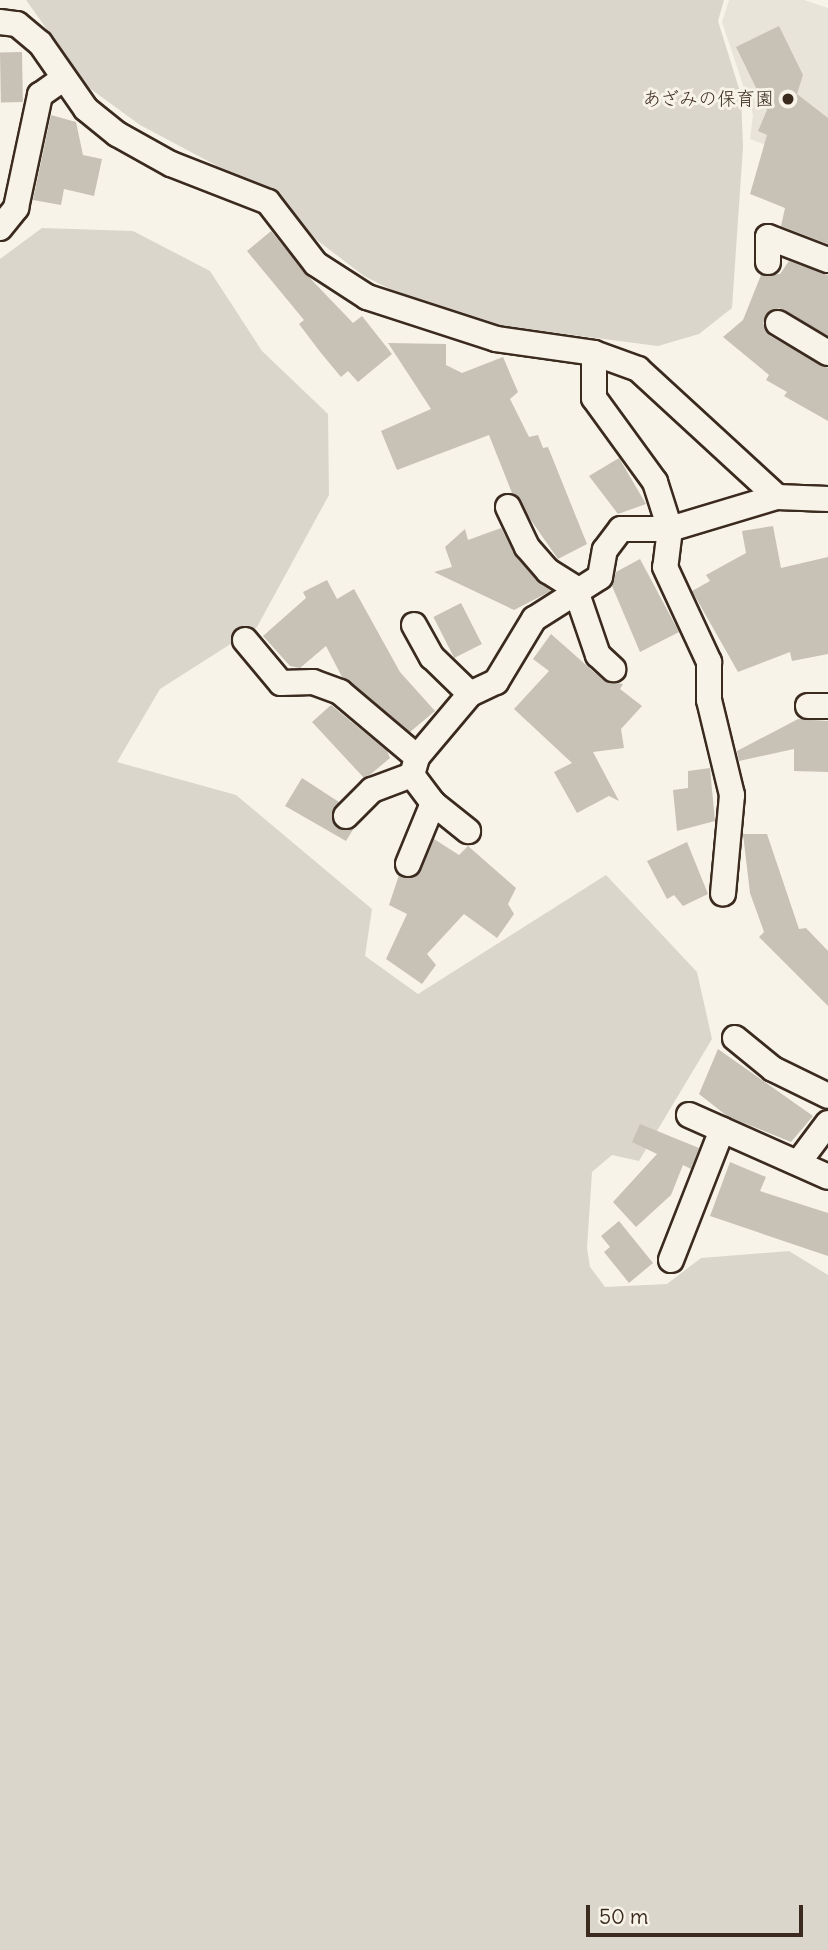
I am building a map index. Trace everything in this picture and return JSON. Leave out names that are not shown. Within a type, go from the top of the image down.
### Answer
[{"type":"street","points":[[0,22],[17,24],[40,43],[62,79],[117,134],[268,202],[316,264],[367,296],[496,339],[593,353],[638,369],[778,497]]},
{"type":"street","points":[[0,228],[16,208],[40,95],[62,79]]},
{"type":"street","points":[[768,262],[768,237],[828,260]]},
{"type":"street","points":[[778,323],[828,353]]},
{"type":"street","points":[[593,353],[594,398],[655,482],[670,529],[665,567],[709,662],[709,701],[732,794],[723,894]]},
{"type":"street","points":[[346,816],[372,789],[414,766],[470,694],[496,682],[534,619],[575,588],[600,578],[605,550],[621,529],[670,529],[778,497],[828,499]]},
{"type":"street","points":[[508,507],[527,547],[575,588],[598,654],[613,669]]},
{"type":"street","points":[[414,625],[432,657],[470,694]]},
{"type":"street","points":[[245,640],[281,683],[313,682],[340,692],[414,766],[433,803],[468,831]]},
{"type":"street","points":[[408,864],[433,803]]},
{"type":"street","points":[[735,1038],[773,1069],[828,1096]]},
{"type":"street","points":[[689,1115],[828,1177]]},
{"type":"street","points":[[799,1163],[828,1123]]},
{"type":"street","points":[[670,1260],[722,1130]]},
{"type":"shaded area","points":[[26,0],[724,0],[718,21],[741,95],[743,147],[732,308],[699,334],[658,346],[502,326],[420,304],[364,276],[309,234],[287,203],[140,125],[88,87]]},
{"type":"shaded area","name":"あざみの保育園","points":[[729,0],[804,0],[828,8],[828,168],[750,139],[753,115],[722,22]]},
{"type":"shaded area","points":[[42,228],[133,231],[210,271],[262,351],[328,414],[329,495],[257,627],[160,689],[117,762],[236,795],[372,909],[365,956],[418,994],[606,875],[697,972],[712,1039],[639,1161],[612,1155],[592,1172],[587,1248],[590,1267],[605,1287],[667,1284],[701,1258],[789,1251],[828,1275],[828,1950],[0,1950],[0,259]]},
{"type":"building","points":[[779,26],[803,75],[797,94],[828,118],[828,244],[781,226],[785,208],[750,194],[767,135],[758,131],[767,110],[736,47]]},
{"type":"building","points":[[0,52],[22,52],[23,102],[1,102]]},
{"type":"building","points":[[51,115],[76,122],[83,155],[102,159],[94,196],[64,189],[61,205],[33,200]]},
{"type":"building","points":[[271,231],[305,273],[353,323],[362,316],[392,354],[358,382],[348,371],[341,377],[299,324],[304,320],[247,251]]},
{"type":"building","points":[[789,261],[828,275],[828,336],[779,308],[763,323],[770,336],[828,368],[828,421],[784,396],[787,392],[766,380],[769,375],[723,337],[743,320],[761,275],[780,274]]},
{"type":"building","points":[[388,343],[446,344],[446,365],[462,373],[503,357],[518,392],[510,399],[529,437],[538,435],[543,448],[548,447],[587,544],[558,559],[512,493],[489,435],[397,470],[381,431],[431,409]]},
{"type":"building","points":[[619,458],[646,504],[618,514],[589,476]]},
{"type":"building","points":[[773,526],[781,568],[828,557],[828,654],[792,661],[790,652],[738,672],[692,591],[710,581],[706,575],[746,553],[742,531]]},
{"type":"building","points":[[501,528],[516,557],[551,591],[514,610],[434,572],[452,567],[445,547],[465,529],[468,540]]},
{"type":"building","points":[[640,559],[679,632],[640,652],[612,586],[616,572]]},
{"type":"building","points":[[327,580],[337,599],[354,589],[400,672],[435,711],[410,732],[342,677],[326,646],[300,668],[290,666],[263,636],[306,598],[303,592]]},
{"type":"building","points":[[461,603],[482,644],[454,658],[433,617]]},
{"type":"building","points":[[551,634],[603,680],[623,684],[620,689],[642,706],[621,729],[624,748],[593,752],[619,801],[609,796],[577,813],[554,772],[572,763],[514,709],[549,671],[533,659]]},
{"type":"building","points":[[331,705],[387,751],[390,758],[364,778],[312,722]]},
{"type":"building","points":[[798,719],[828,721],[828,772],[794,771],[794,749],[739,761],[737,751]]},
{"type":"building","points":[[710,768],[715,821],[677,831],[673,790],[688,788],[688,771]]},
{"type":"building","points":[[302,778],[339,802],[332,819],[342,830],[354,828],[346,841],[285,806]]},
{"type":"building","points":[[743,834],[767,834],[799,929],[806,928],[828,951],[828,1006],[759,937],[764,932],[750,893]]},
{"type":"building","points":[[434,839],[459,855],[468,846],[516,888],[508,904],[514,914],[497,938],[464,914],[427,954],[436,965],[422,984],[386,959],[407,914],[389,905],[399,875],[418,875]]},
{"type":"building","points":[[687,842],[708,894],[683,906],[674,895],[667,899],[647,861]]},
{"type":"building","points":[[718,1049],[813,1116],[791,1142],[727,1116],[699,1094]]},
{"type":"building","points":[[640,1124],[699,1148],[691,1169],[683,1165],[671,1195],[636,1227],[613,1202],[657,1154],[632,1142]]},
{"type":"building","points":[[730,1162],[766,1177],[760,1191],[828,1213],[828,1256],[710,1216]]},
{"type":"building","points":[[619,1221],[653,1263],[629,1283],[604,1252],[610,1247],[601,1236]]},
{"type":"place","name":"あざみの保育園","points":[[788,99]]}]
